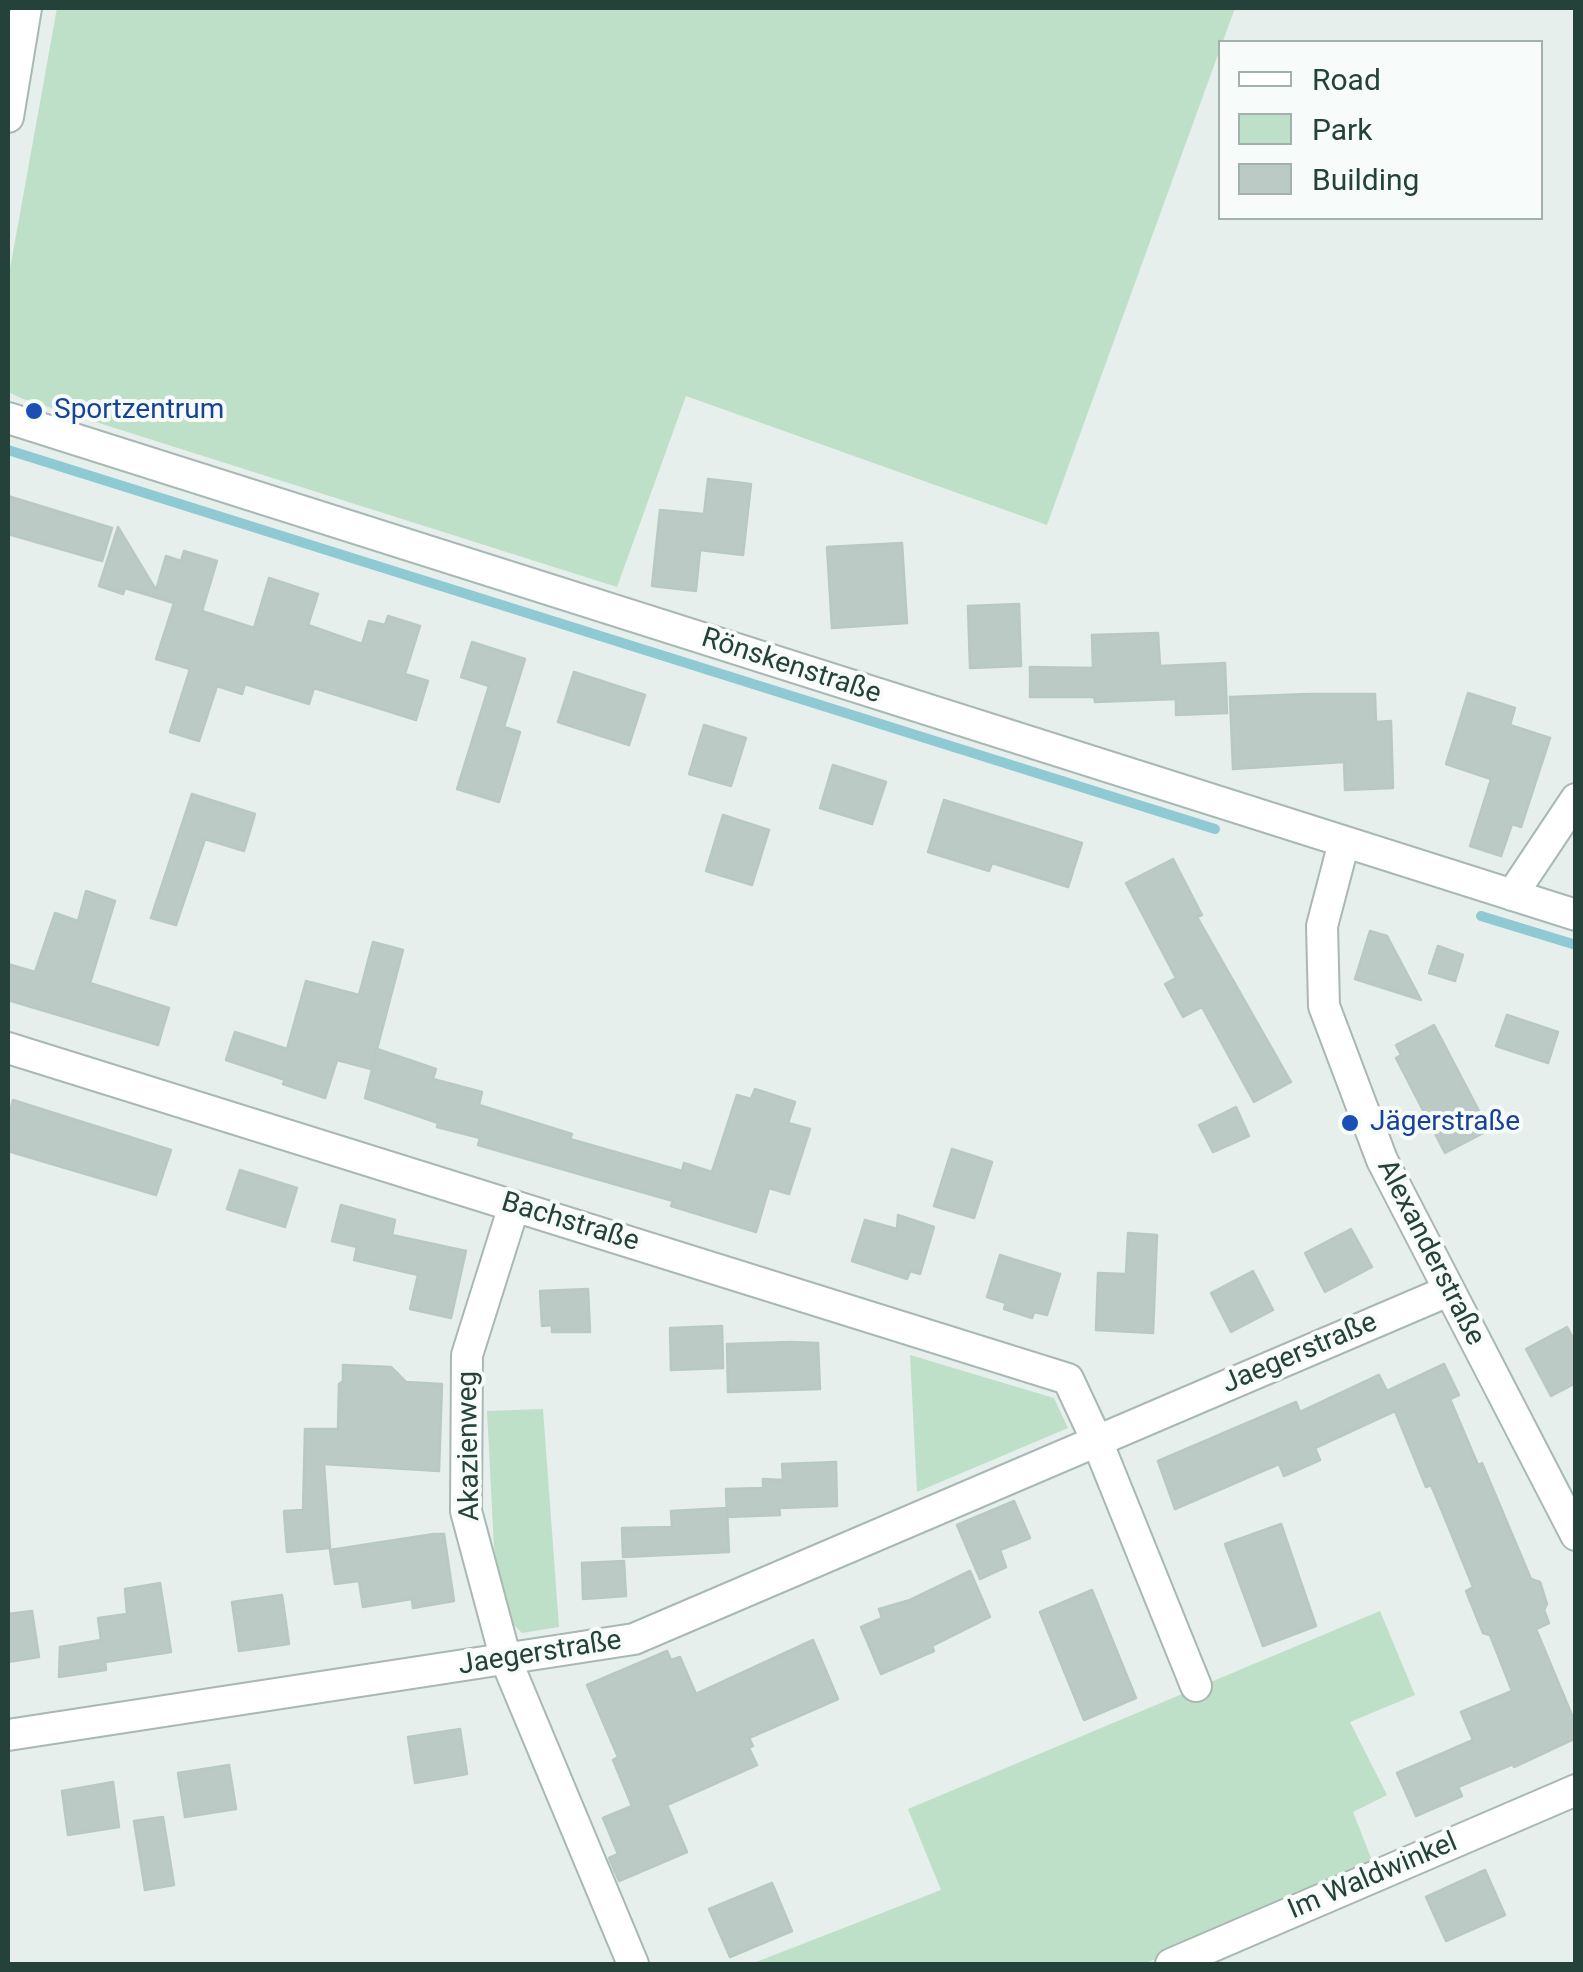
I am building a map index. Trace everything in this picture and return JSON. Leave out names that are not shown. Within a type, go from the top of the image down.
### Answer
[{"type":"street","points":[[8,117],[26,8]]},
{"type":"street","name":"Rönskenstraße","points":[[8,418],[1576,915]]},
{"type":"street","points":[[1512,895],[1576,800]]},
{"type":"street","name":"Alexanderstraße","points":[[1344,842],[1322,926],[1324,1006],[1382,1160],[1576,1535]]},
{"type":"street","name":"Bachstraße","points":[[8,1048],[1068,1379],[1097,1441]]},
{"type":"street","name":"Akazienweg","points":[[514,1206],[468,1355],[466,1512],[506,1660],[633,1964]]},
{"type":"street","name":"Jaegerstraße","points":[[8,1736],[634,1639],[1448,1291]]},
{"type":"street","points":[[1097,1441],[1196,1686]]},
{"type":"street","name":"Im Waldwinkel","points":[[1171,1964],[1576,1790]]},
{"type":"green space","points":[[57,8],[1235,8],[1223,40],[1218,40],[1218,55],[1047,525],[686,396],[617,587],[8,392],[8,280]]},
{"type":"green space","points":[[910,1355],[1054,1398],[1068,1428],[917,1492]]},
{"type":"green space","points":[[543,1409],[559,1627],[522,1633],[505,1616],[494,1548],[487,1411]]},
{"type":"green space","points":[[1380,1611],[1415,1695],[1350,1722],[1387,1795],[1353,1812],[1375,1868],[1144,1964],[751,1964],[941,1890],[908,1809]]},
{"type":"building","points":[[708,479],[751,484],[743,555],[700,550],[696,591],[652,586],[660,510],[704,514]]},
{"type":"building","points":[[8,496],[112,528],[102,561],[8,534]]},
{"type":"building","points":[[118,527],[156,590],[166,556],[181,561],[184,551],[217,561],[202,611],[254,628],[269,578],[318,594],[308,625],[362,644],[369,621],[385,625],[388,616],[420,626],[405,674],[428,681],[416,720],[314,688],[309,704],[245,684],[242,694],[217,686],[199,741],[170,732],[190,669],[156,659],[174,603],[125,588],[123,594],[99,586]]},
{"type":"building","points":[[902,543],[907,623],[832,628],[827,547]]},
{"type":"building","points":[[1019,604],[1021,666],[970,668],[968,606]]},
{"type":"building","points":[[1158,633],[1160,666],[1225,663],[1227,713],[1176,715],[1176,699],[1095,702],[1094,697],[1030,697],[1030,667],[1093,668],[1092,635]]},
{"type":"building","points":[[472,642],[525,659],[504,727],[520,732],[499,802],[457,789],[489,686],[461,677]]},
{"type":"building","points":[[574,672],[645,695],[629,745],[558,722]]},
{"type":"building","points":[[1468,693],[1515,708],[1510,725],[1550,738],[1521,827],[1512,824],[1501,856],[1470,846],[1491,779],[1446,764]]},
{"type":"building","points":[[1375,694],[1376,722],[1391,721],[1393,788],[1345,790],[1344,762],[1233,769],[1230,697]]},
{"type":"building","points":[[704,725],[746,738],[731,786],[689,774]]},
{"type":"building","points":[[833,765],[886,782],[872,824],[820,808]]},
{"type":"building","points":[[192,794],[255,814],[244,851],[205,839],[176,925],[151,918]]},
{"type":"building","points":[[944,800],[1082,843],[1068,887],[992,863],[989,871],[928,852]]},
{"type":"building","points":[[723,815],[769,830],[752,885],[706,871]]},
{"type":"building","points":[[1173,859],[1202,915],[1197,917],[1291,1082],[1254,1102],[1202,1007],[1183,1017],[1165,984],[1176,978],[1126,883]]},
{"type":"building","points":[[86,891],[115,901],[90,983],[169,1008],[158,1045],[8,1000],[8,964],[35,972],[55,913],[78,921]]},
{"type":"building","points":[[1370,931],[1387,936],[1421,1000],[1355,979]]},
{"type":"building","points":[[373,942],[403,950],[371,1069],[337,1060],[325,1098],[226,1060],[235,1032],[287,1049],[306,981],[359,995]]},
{"type":"building","points":[[1438,946],[1463,955],[1455,981],[1429,973]]},
{"type":"building","points":[[1507,1015],[1558,1032],[1548,1063],[1496,1046]]},
{"type":"building","points":[[1434,1025],[1489,1130],[1445,1153],[1396,1058],[1401,1055],[1396,1045]]},
{"type":"building","points":[[377,1049],[436,1069],[433,1079],[482,1092],[479,1105],[572,1134],[570,1139],[682,1171],[684,1163],[712,1172],[737,1095],[751,1099],[755,1089],[795,1102],[788,1123],[810,1129],[789,1194],[769,1188],[756,1232],[671,1206],[673,1201],[478,1145],[480,1138],[437,1127],[438,1123],[365,1098]]},
{"type":"building","points":[[13,1100],[171,1150],[156,1195],[8,1151],[8,1119]]},
{"type":"building","points":[[1236,1107],[1249,1136],[1213,1152],[1199,1125]]},
{"type":"building","points":[[952,1149],[992,1162],[974,1218],[934,1206]]},
{"type":"building","points":[[240,1170],[297,1188],[285,1227],[227,1209]]},
{"type":"building","points":[[341,1205],[395,1220],[392,1235],[466,1251],[451,1318],[410,1309],[418,1275],[354,1260],[357,1247],[332,1241]]},
{"type":"building","points":[[898,1215],[934,1227],[920,1274],[910,1271],[907,1279],[852,1261],[865,1220],[897,1229]]},
{"type":"building","points":[[1351,1229],[1372,1267],[1325,1292],[1305,1253]]},
{"type":"building","points":[[1128,1233],[1157,1235],[1153,1333],[1096,1330],[1098,1273],[1126,1274]]},
{"type":"building","points":[[1000,1255],[1060,1274],[1047,1315],[1034,1312],[1032,1318],[1004,1309],[1006,1303],[987,1297]]},
{"type":"building","points":[[1253,1271],[1273,1310],[1231,1332],[1211,1293]]},
{"type":"building","points":[[588,1289],[590,1332],[552,1332],[552,1325],[542,1326],[540,1291]]},
{"type":"building","points":[[722,1326],[723,1368],[671,1370],[670,1328]]},
{"type":"building","points":[[1567,1327],[1576,1343],[1576,1383],[1551,1396],[1526,1349]]},
{"type":"building","points":[[818,1343],[820,1389],[728,1392],[727,1344]]},
{"type":"building","points":[[1444,1364],[1459,1395],[1450,1399],[1478,1465],[1482,1463],[1531,1579],[1540,1582],[1549,1623],[1536,1629],[1576,1725],[1576,1738],[1514,1767],[1513,1764],[1458,1787],[1462,1796],[1416,1816],[1397,1773],[1473,1740],[1461,1712],[1512,1691],[1490,1635],[1483,1633],[1466,1591],[1473,1587],[1444,1516],[1431,1485],[1426,1487],[1395,1411],[1315,1448],[1320,1460],[1284,1476],[1279,1464],[1175,1509],[1158,1461],[1296,1402],[1300,1412],[1379,1375],[1387,1391]]},
{"type":"building","points":[[343,1365],[391,1367],[406,1382],[442,1384],[439,1471],[324,1464],[330,1548],[287,1552],[284,1511],[303,1510],[305,1429],[338,1429]]},
{"type":"building","points":[[836,1462],[837,1506],[779,1508],[780,1515],[727,1517],[726,1489],[763,1488],[763,1479],[783,1480],[782,1464]]},
{"type":"building","points":[[1014,1501],[1030,1538],[1000,1550],[1006,1567],[980,1579],[957,1525]]},
{"type":"building","points":[[727,1508],[729,1552],[623,1557],[622,1528],[672,1527],[671,1511]]},
{"type":"building","points":[[1281,1524],[1316,1626],[1263,1646],[1225,1544]]},
{"type":"building","points":[[444,1534],[454,1601],[413,1608],[412,1599],[363,1607],[359,1581],[335,1584],[330,1550]]},
{"type":"building","points":[[624,1561],[626,1596],[583,1599],[582,1563]]},
{"type":"building","points":[[970,1571],[990,1617],[932,1646],[934,1651],[881,1674],[861,1627],[882,1618],[879,1609],[910,1600]]},
{"type":"building","points":[[160,1583],[171,1652],[105,1662],[106,1670],[59,1677],[60,1647],[101,1640],[98,1618],[127,1614],[125,1589]]},
{"type":"building","points":[[1092,1590],[1136,1698],[1084,1720],[1040,1612]]},
{"type":"building","points":[[282,1595],[289,1644],[239,1651],[232,1602]]},
{"type":"building","points":[[32,1611],[39,1657],[8,1662],[8,1614]]},
{"type":"building","points":[[813,1640],[838,1699],[749,1738],[757,1765],[667,1805],[687,1852],[619,1881],[609,1858],[618,1854],[603,1818],[632,1806],[613,1760],[618,1757],[587,1685],[667,1651],[671,1660],[680,1657],[696,1694]]},
{"type":"building","points":[[460,1729],[467,1774],[415,1783],[408,1737]]},
{"type":"building","points":[[229,1765],[236,1809],[185,1817],[178,1773]]},
{"type":"building","points":[[113,1782],[119,1827],[68,1835],[62,1791]]},
{"type":"building","points":[[163,1817],[174,1885],[145,1890],[134,1821]]},
{"type":"building","points":[[1485,1870],[1505,1915],[1446,1941],[1426,1897]]},
{"type":"building","points":[[772,1883],[792,1931],[730,1957],[709,1909]]},
{"type":"waterway","points":[[8,450],[1215,829]]},
{"type":"waterway","points":[[1481,916],[1576,945]]},
{"type":"place","name":"Sportzentrum","points":[[34,411]]},
{"type":"place","name":"Jägerstraße","points":[[1350,1123]]}]
